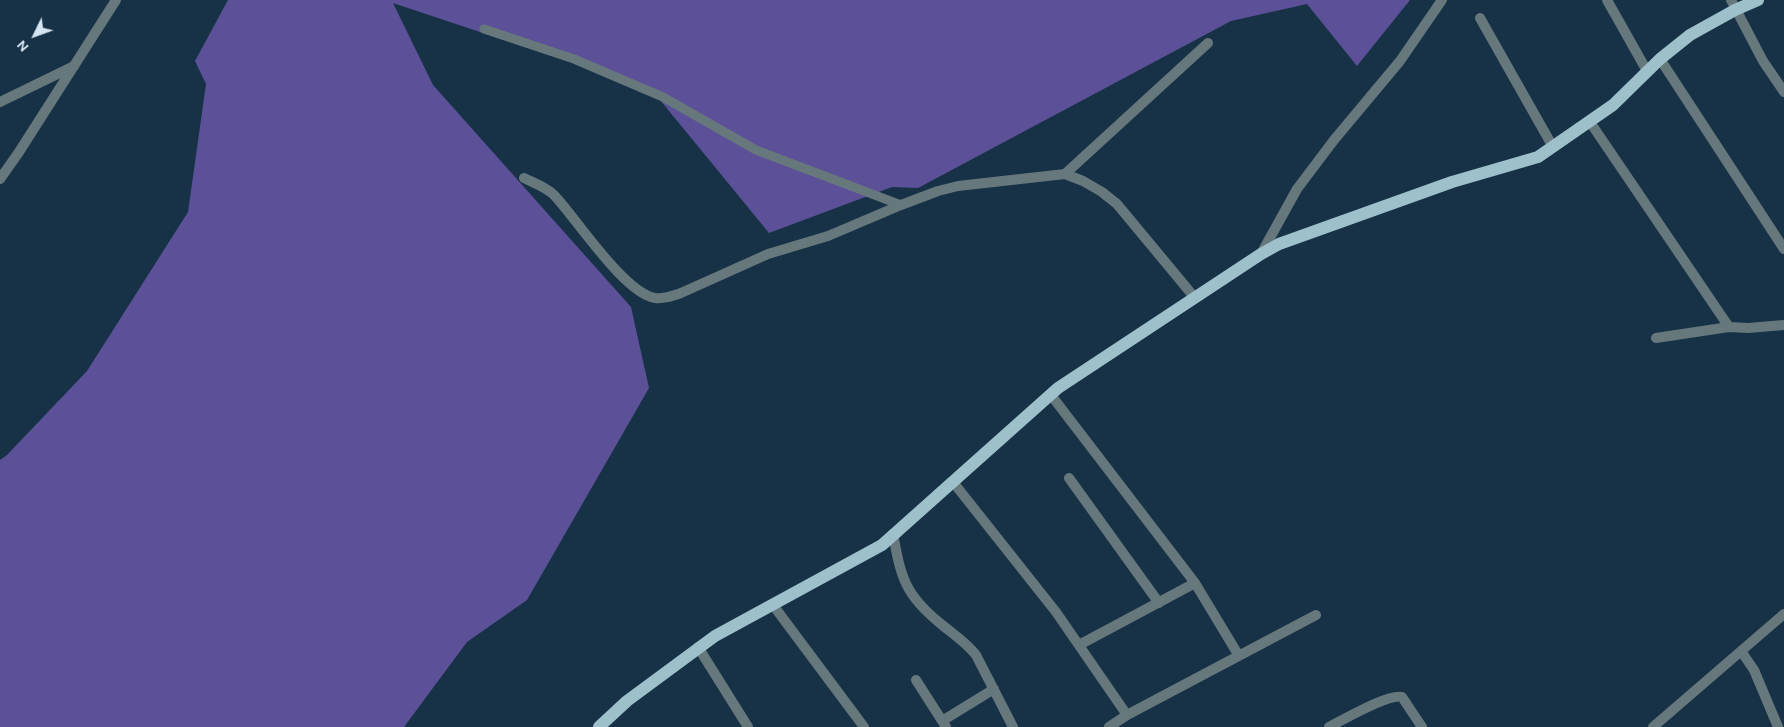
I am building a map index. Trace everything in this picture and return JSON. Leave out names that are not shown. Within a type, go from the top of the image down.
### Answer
[{"type":"main road","points":[[599,727],[627,701],[715,636],[882,544],[1050,395],[1261,254],[1279,244],[1452,182],[1538,157],[1613,105],[1660,59],[1690,35],[1733,5],[1758,0]]},
{"type":"street","points":[[0,179],[116,0]]},
{"type":"street","points":[[1261,254],[1297,189],[1334,140],[1400,61],[1442,0]]},
{"type":"street","points":[[1607,0],[1647,71]]},
{"type":"street","points":[[1733,5],[1763,61],[1784,92]]},
{"type":"street","points":[[1480,18],[1553,147]]},
{"type":"street","points":[[1065,174],[1208,44]]},
{"type":"street","points":[[1660,59],[1784,248]]},
{"type":"street","points":[[0,102],[74,66]]},
{"type":"street","points":[[1590,122],[1729,327]]},
{"type":"street","points":[[524,178],[552,194],[601,253],[619,272],[645,294],[654,298],[666,298],[768,254],[828,236],[938,191],[958,186],[1065,174],[1083,181],[1102,192],[1117,204],[1195,298]]},
{"type":"street","points":[[1656,338],[1729,327],[1748,328],[1784,325]]},
{"type":"street","points":[[1050,395],[1195,583],[1239,656]]},
{"type":"street","points":[[1070,478],[1159,603]]},
{"type":"street","points":[[953,482],[1051,605],[1127,715]]},
{"type":"street","points":[[893,534],[899,569],[909,591],[933,618],[968,645],[976,655],[1013,727]]},
{"type":"street","points":[[1079,645],[1195,583]]},
{"type":"street","points":[[773,605],[864,727]]},
{"type":"street","points":[[1109,727],[1127,715],[1316,614]]},
{"type":"street","points":[[1653,727],[1784,614]]},
{"type":"street","points":[[698,648],[748,727]]},
{"type":"street","points":[[1741,651],[1754,670],[1778,727]]},
{"type":"street","points":[[916,680],[944,724],[994,689]]},
{"type":"street","points":[[1329,727],[1397,695],[1402,697],[1422,727]]},
{"type":"lane","points":[[484,29],[574,58],[663,97],[756,150],[901,205]]},
{"type":"shaded area","points":[[228,0],[1410,0],[1357,66],[1307,4],[1231,21],[918,188],[892,187],[769,233],[651,89],[393,3],[433,85],[631,307],[649,388],[527,600],[467,642],[404,727],[0,727],[0,460],[7,455],[87,371],[188,212],[206,84],[195,61]]}]
